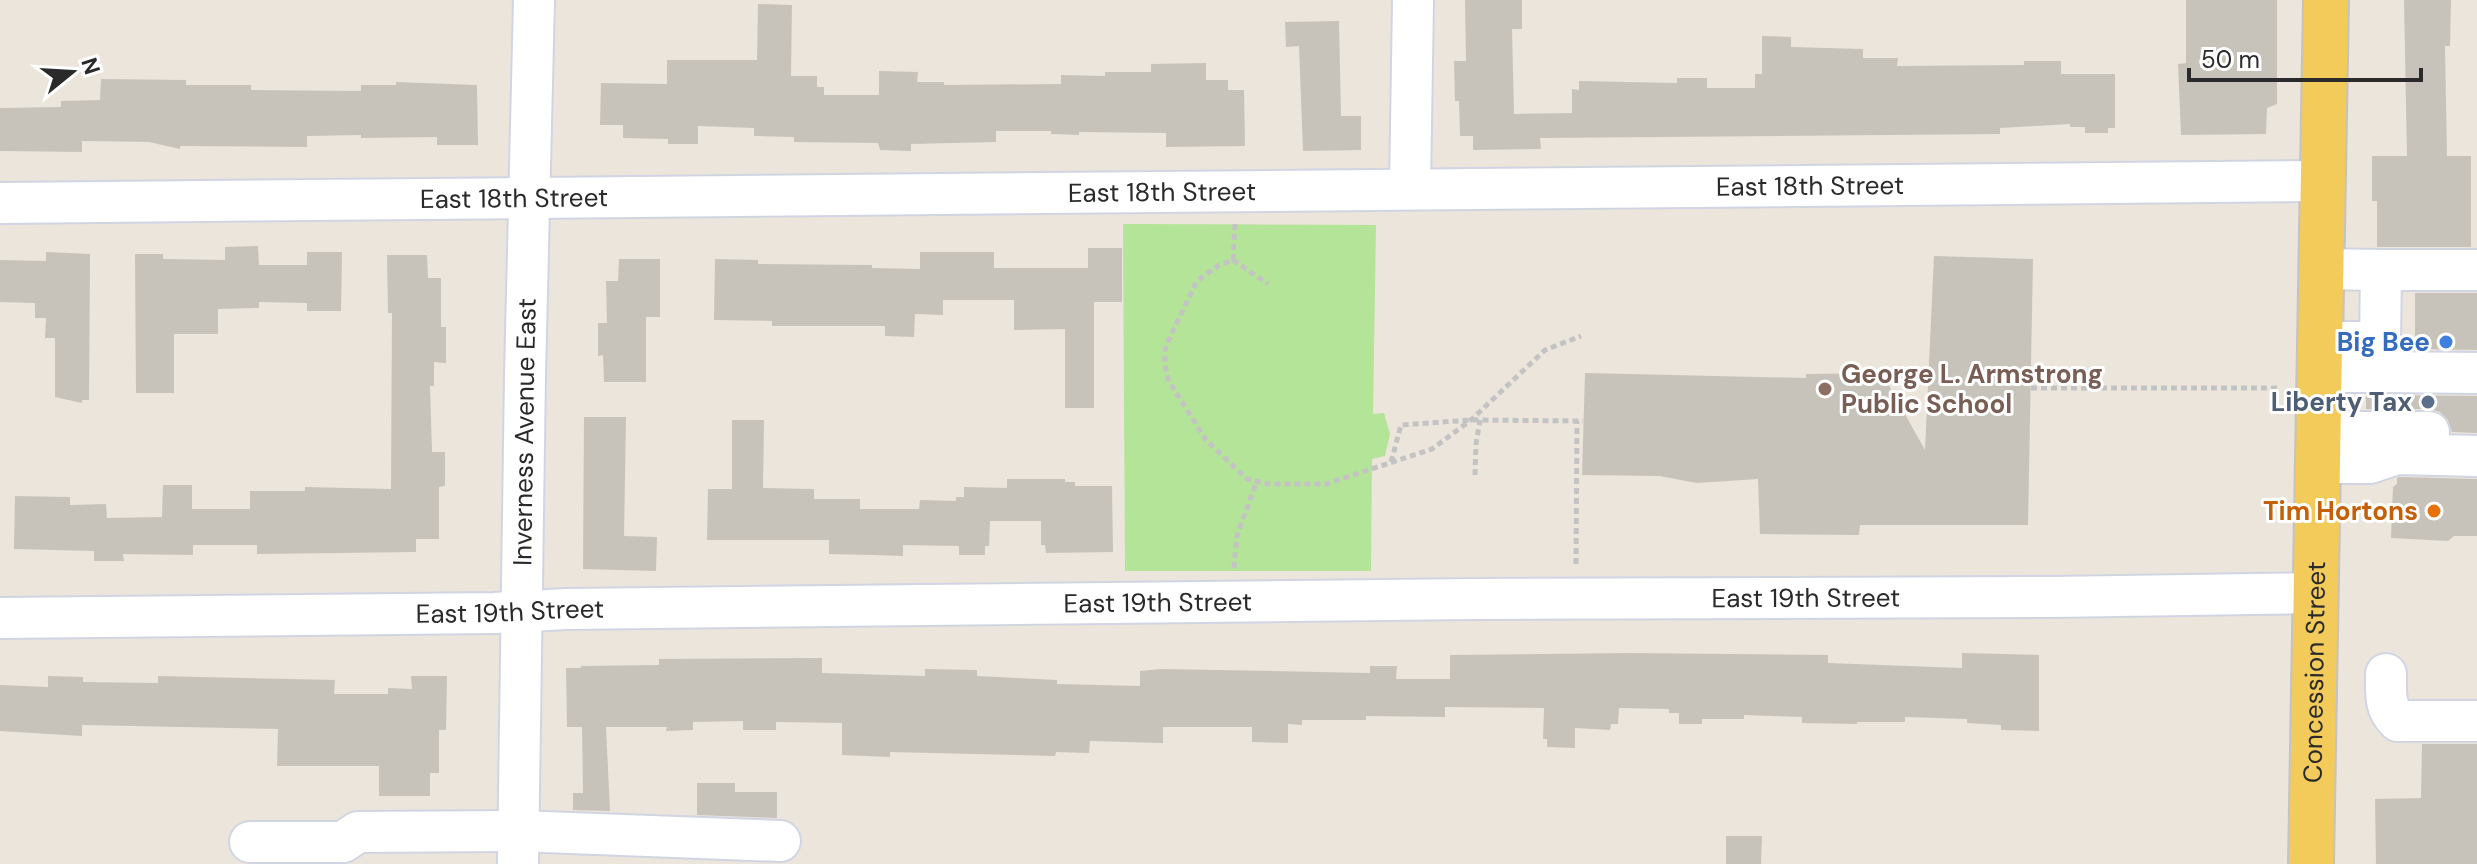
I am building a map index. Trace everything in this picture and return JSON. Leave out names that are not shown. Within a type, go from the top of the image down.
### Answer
[{"type":"main road","name":"Concession Street","points":[[2311,864],[2326,0]]},
{"type":"street","name":"Inverness Avenue East","points":[[518,848],[534,0]]},
{"type":"street","points":[[1410,189],[1413,0]]},
{"type":"street","name":"East 18th Street","points":[[0,203],[2322,181]]},
{"type":"street","points":[[2322,269],[2477,270]]},
{"type":"street","points":[[2380,357],[2381,270]]},
{"type":"street","points":[[2320,357],[2380,357],[2477,373]]},
{"type":"street","points":[[2318,448],[2477,432]]},
{"type":"street","points":[[2318,448],[2370,463],[2397,454],[2477,456]]},
{"type":"street","name":"East 19th Street","points":[[0,618],[521,613],[551,609],[630,608],[2315,593]]},
{"type":"street","points":[[2386,674],[2389,713],[2398,721],[2477,721]]},
{"type":"street","points":[[250,842],[343,842],[358,832],[518,848],[780,841]]},
{"type":"path","points":[[1233,260],[1236,215]]},
{"type":"path","points":[[1233,260],[1268,284]]},
{"type":"path","points":[[1233,260],[1219,265],[1197,281],[1165,350],[1165,365],[1168,379],[1206,440],[1247,479],[1268,484],[1326,484],[1432,449],[1471,420],[1545,350],[1581,336]]},
{"type":"path","points":[[2031,388],[2280,388]]},
{"type":"path","points":[[1391,463],[1401,425],[1471,420],[1580,421],[1576,576]]},
{"type":"path","points":[[1475,475],[1480,420]]},
{"type":"path","points":[[1234,577],[1237,535],[1257,481]]},
{"type":"green space","points":[[1123,224],[1376,225],[1373,414],[1384,413],[1390,434],[1385,456],[1372,459],[1371,571],[1125,571]]},
{"type":"building","points":[[1465,0],[1522,0],[1522,29],[1512,29],[1514,114],[1572,113],[1572,89],[1579,90],[1579,81],[1677,83],[1677,78],[1707,78],[1707,88],[1755,88],[1755,74],[1762,74],[1762,36],[1791,37],[1791,47],[1863,49],[1863,58],[1898,58],[1897,66],[2024,65],[2024,61],[2061,61],[2061,74],[2115,74],[2115,128],[2108,128],[2108,133],[2085,133],[2085,127],[2070,127],[2070,124],[2000,128],[2000,134],[1540,138],[1541,149],[1473,150],[1473,136],[1460,136],[1459,101],[1455,101],[1454,61],[1466,61]]},
{"type":"building","points":[[2186,0],[2277,0],[2277,104],[2267,108],[2266,134],[2181,135],[2178,64],[2186,63]]},
{"type":"building","points":[[2404,0],[2451,0],[2450,46],[2445,46],[2447,156],[2471,156],[2471,247],[2377,247],[2377,201],[2372,201],[2372,156],[2407,156]]},
{"type":"building","points":[[758,4],[792,5],[791,76],[817,76],[817,87],[824,87],[824,95],[879,95],[879,71],[918,72],[917,82],[944,82],[944,85],[1061,84],[1061,75],[1105,76],[1105,72],[1151,72],[1151,64],[1206,63],[1206,80],[1228,80],[1228,90],[1244,90],[1245,146],[1166,147],[1166,133],[1079,132],[1079,135],[1051,134],[1051,131],[996,131],[996,142],[911,144],[911,151],[880,150],[878,143],[794,142],[794,137],[754,136],[754,128],[698,126],[698,144],[668,144],[668,139],[623,138],[623,125],[600,125],[601,83],[667,84],[667,60],[757,60]]},
{"type":"building","points":[[1339,21],[1341,116],[1361,116],[1361,150],[1303,151],[1299,46],[1286,47],[1285,22]]},
{"type":"building","points":[[101,79],[186,80],[186,85],[251,85],[251,90],[361,91],[361,85],[396,85],[396,82],[477,85],[478,145],[437,145],[437,137],[361,138],[361,135],[307,136],[307,147],[180,146],[180,149],[149,142],[82,141],[82,152],[0,151],[0,108],[61,107],[61,101],[100,100]]},
{"type":"building","points":[[258,246],[259,265],[307,265],[307,252],[342,252],[341,311],[307,311],[307,303],[259,302],[259,308],[218,309],[218,334],[174,334],[174,393],[136,393],[135,254],[163,254],[163,259],[225,260],[225,247]]},
{"type":"building","points":[[1088,248],[1122,248],[1122,302],[1094,302],[1094,408],[1065,408],[1065,329],[1014,330],[1014,300],[943,300],[943,315],[915,314],[914,337],[885,336],[885,326],[772,326],[772,321],[714,320],[715,259],[758,260],[758,264],[872,265],[872,268],[920,269],[920,252],[994,252],[994,268],[1088,268]]},
{"type":"building","points":[[46,252],[90,254],[89,400],[82,400],[82,403],[55,397],[55,338],[45,338],[46,318],[35,318],[35,303],[0,302],[0,260],[46,261]]},
{"type":"building","points":[[387,255],[427,255],[428,278],[441,278],[441,327],[446,327],[446,363],[434,362],[434,386],[430,386],[432,452],[445,452],[445,486],[439,487],[439,539],[416,539],[416,552],[257,554],[257,545],[193,545],[193,555],[123,554],[124,561],[94,561],[94,551],[14,549],[15,496],[70,497],[70,505],[106,504],[107,518],[162,517],[163,485],[192,485],[192,509],[250,509],[250,491],[305,491],[305,487],[391,489],[392,313],[388,313]]},
{"type":"building","points":[[1934,256],[2033,259],[2028,525],[1860,525],[1859,535],[1760,534],[1758,479],[1697,483],[1659,476],[1582,475],[1585,373],[1806,378],[1806,374],[1882,373],[1925,450]]},
{"type":"building","points":[[619,259],[660,259],[660,317],[646,317],[646,382],[604,382],[603,355],[598,356],[598,323],[607,323],[606,281],[618,281]]},
{"type":"building","points":[[2415,293],[2477,293],[2477,350],[2415,349]]},
{"type":"building","points":[[2366,395],[2477,396],[2477,433],[2452,432],[2448,420],[2440,412],[2430,409],[2366,409]]},
{"type":"building","points":[[584,417],[626,417],[624,536],[657,537],[656,571],[583,569]]},
{"type":"building","points":[[732,420],[764,420],[763,488],[814,489],[814,499],[860,499],[860,509],[919,509],[920,500],[956,501],[956,497],[964,497],[964,487],[1007,488],[1007,479],[1065,479],[1065,482],[1075,482],[1075,486],[1112,486],[1113,552],[1046,553],[1045,545],[1041,545],[1041,521],[990,521],[989,546],[985,546],[985,555],[959,555],[959,546],[903,545],[903,556],[829,554],[829,540],[707,540],[708,489],[732,489]]},
{"type":"building","name":"Tim Hortons","points":[[2400,477],[2477,479],[2477,536],[2454,536],[2448,541],[2391,538],[2393,487]]},
{"type":"building","points":[[1962,653],[2039,655],[2039,731],[2001,730],[2001,725],[1967,723],[1967,719],[1905,717],[1905,722],[1857,724],[1802,723],[1802,717],[1744,715],[1744,719],[1702,719],[1702,724],[1679,724],[1679,713],[1669,713],[1669,709],[1619,708],[1618,724],[1611,724],[1610,730],[1575,728],[1575,748],[1547,747],[1547,739],[1543,739],[1544,708],[1445,707],[1445,717],[1366,716],[1366,720],[1302,720],[1302,725],[1288,724],[1288,743],[1252,742],[1252,727],[1163,727],[1163,743],[1090,741],[1089,753],[1056,752],[1055,756],[890,752],[890,757],[842,755],[842,723],[776,722],[776,730],[743,730],[743,721],[693,722],[693,730],[606,727],[610,811],[573,810],[573,793],[583,793],[582,727],[567,727],[566,668],[659,665],[659,659],[822,658],[822,673],[925,676],[925,669],[977,670],[977,676],[1057,680],[1057,684],[1140,686],[1140,671],[1161,669],[1370,673],[1370,666],[1397,666],[1396,679],[1450,679],[1450,655],[1828,655],[1828,663],[1962,668]]},
{"type":"building","points":[[48,676],[83,677],[83,682],[158,683],[158,676],[335,680],[334,694],[388,694],[388,688],[412,689],[411,676],[447,676],[446,730],[439,730],[439,773],[430,773],[430,796],[379,796],[379,766],[277,766],[278,729],[82,725],[82,736],[0,731],[0,685],[48,687]]},
{"type":"building","points":[[2422,744],[2477,744],[2477,864],[2376,864],[2375,799],[2421,798]]},
{"type":"building","points":[[697,783],[735,783],[735,792],[777,792],[777,818],[697,815]]},
{"type":"building","points":[[1726,836],[1762,836],[1761,864],[1726,864]]},
{"type":"place","name":"Big Bee","points":[[2446,342]]},
{"type":"place","name":"George L. Armstrong Public School","points":[[1825,389]]},
{"type":"place","name":"Liberty Tax","points":[[2428,402]]},
{"type":"place","name":"Tim Hortons","points":[[2434,511]]}]
